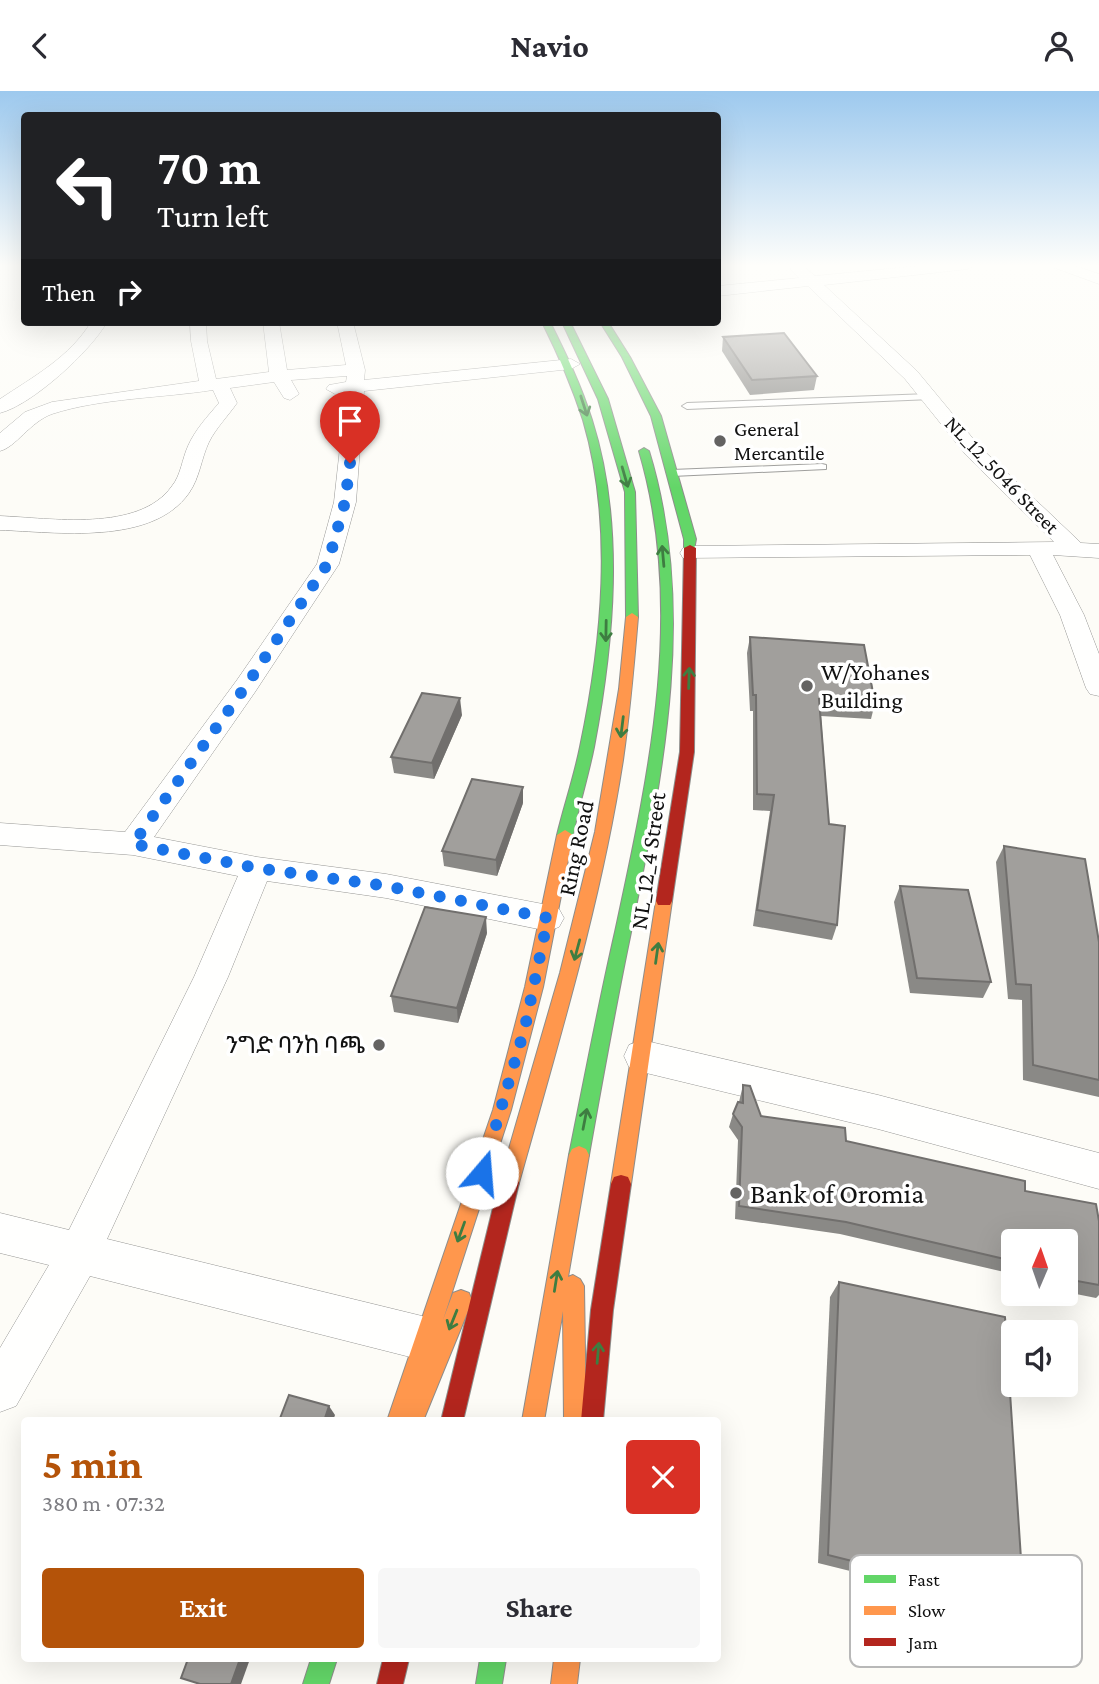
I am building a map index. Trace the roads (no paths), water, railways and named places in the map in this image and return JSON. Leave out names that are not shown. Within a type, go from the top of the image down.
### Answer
[{"type":"main road","points":[[399,1417],[422,1338],[490,1149],[525,1027],[569,817],[588,747],[605,646],[608,548],[604,486],[591,426],[571,364],[556,339]]},
{"type":"main road","name":"Ring Road","points":[[453,1417],[507,1189],[579,940],[617,763],[629,668],[633,593],[630,492],[603,400],[574,339]]},
{"type":"main road","points":[[596,339],[611,364]]},
{"type":"main road","name":"NL_12_4 Street","points":[[592,1417],[602,1310],[622,1166],[642,1056],[687,752],[691,554],[690,539],[656,416],[614,339]]},
{"type":"main road","points":[[534,1417],[572,1186],[655,768],[667,627],[659,507],[639,433]]},
{"type":"main road","points":[[572,1186],[575,1417]]},
{"type":"main road","points":[[414,1417],[507,1189]]},
{"type":"main road","points":[[316,1684],[323,1662]]},
{"type":"main road","points":[[390,1684],[395,1662]]},
{"type":"main road","points":[[489,1684],[493,1662]]},
{"type":"main road","points":[[564,1684],[567,1662]]},
{"type":"street","points":[[0,407],[72,355],[87,339]]},
{"type":"street","points":[[199,339],[224,394]]},
{"type":"street","points":[[274,339],[279,376],[304,394]]},
{"type":"street","points":[[133,844],[246,686],[328,563],[345,502],[355,378],[348,339]]},
{"type":"street","name":"NL_12_5046 Street","points":[[874,339],[911,375],[973,451],[1069,544],[1099,551]]},
{"type":"street","points":[[0,445],[20,421],[45,410],[72,403],[224,394],[279,376],[355,378],[571,364]]},
{"type":"street","points":[[266,399],[304,394],[355,378]]},
{"type":"street","points":[[0,523],[100,525],[149,516],[179,493],[190,474],[197,446],[224,394]]},
{"type":"street","points":[[691,554],[1038,548],[1099,537]]},
{"type":"street","points":[[1038,548],[1072,615],[1099,688]]},
{"type":"street","points":[[0,834],[133,844],[257,868],[386,886],[548,918]]},
{"type":"street","points":[[0,1390],[79,1254],[211,977],[257,868]]},
{"type":"street","points":[[642,1056],[878,1112],[1099,1171]]},
{"type":"street","points":[[0,1233],[422,1338]]},
{"type":"lane","points":[[687,406],[929,397]]},
{"type":"lane","points":[[672,473],[822,467]]},
{"type":"place","name":"General Mercantile","points":[[720,441]]},
{"type":"place","name":"W/Yohanes Building","points":[[807,686]]},
{"type":"place","name":"ንግድ ባንከ ባጫ","points":[[379,1045]]},
{"type":"place","name":"Bank of Oromia","points":[[736,1193]]}]
